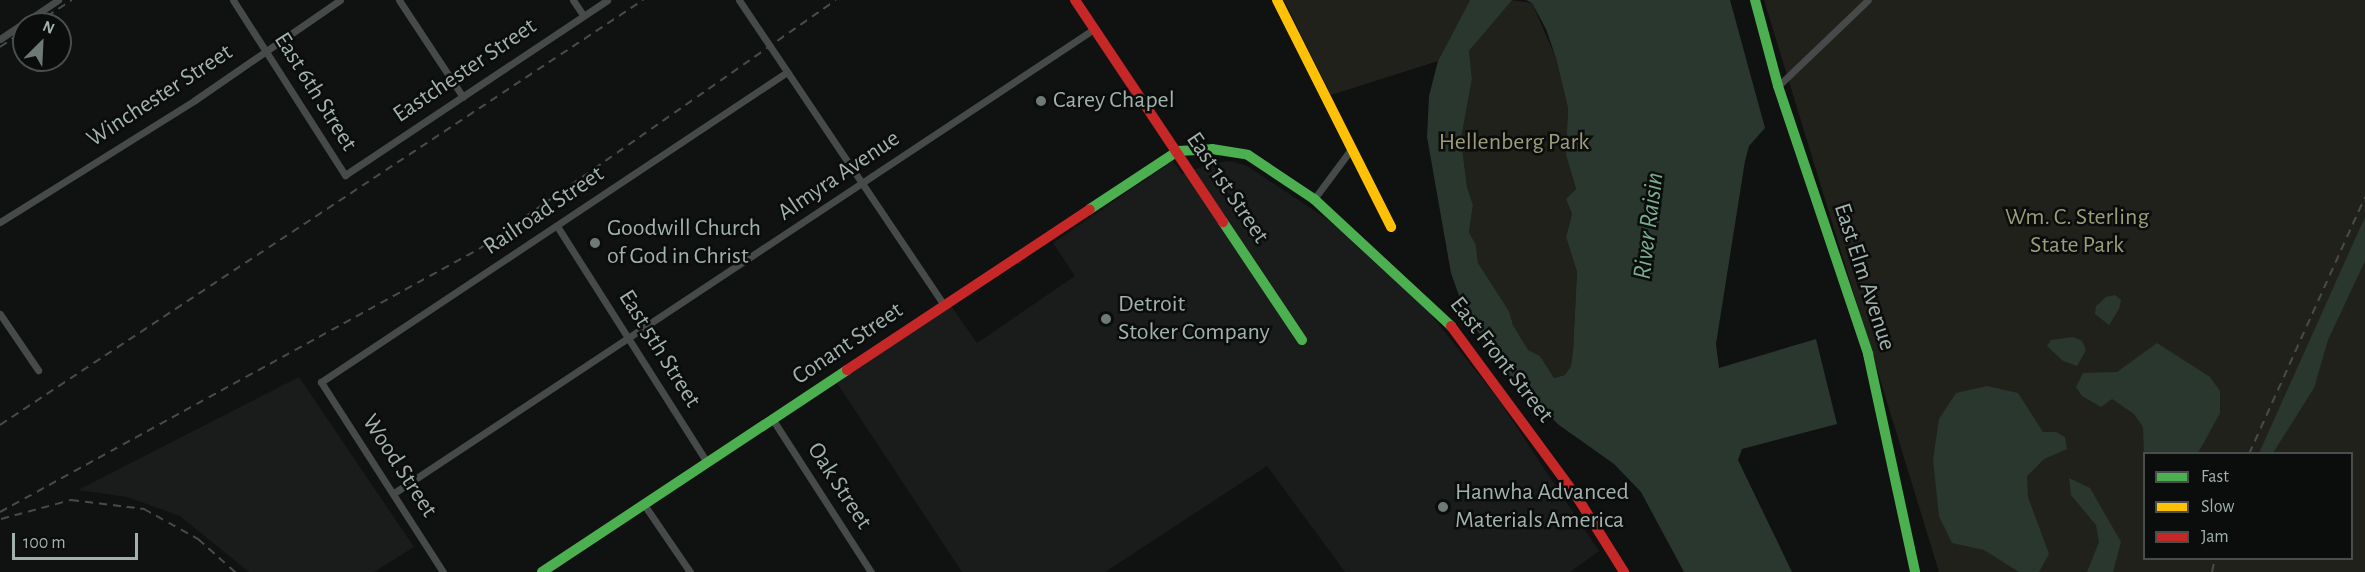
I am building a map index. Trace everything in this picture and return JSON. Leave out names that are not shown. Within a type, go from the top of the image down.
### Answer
[{"type":"street","points":[[0,39],[58,0]]},
{"type":"street","name":"East 6th Street","points":[[232,0],[267,50],[345,175]]},
{"type":"street","name":"Winchester Street","points":[[0,222],[267,50],[340,0]]},
{"type":"street","points":[[399,0],[463,97]]},
{"type":"street","points":[[573,0],[583,15]]},
{"type":"street","name":"Eastchester Street","points":[[345,175],[607,0]]},
{"type":"street","points":[[739,0],[861,185],[944,305]]},
{"type":"street","name":"East 1st Street","points":[[1075,0],[1302,340]]},
{"type":"street","points":[[1278,0],[1391,227]]},
{"type":"street","name":"East Elm Avenue","points":[[1755,0],[1778,86],[1868,354],[1915,572]]},
{"type":"street","points":[[1778,86],[1868,0]]},
{"type":"street","name":"Almyra Avenue","points":[[394,493],[1094,30]]},
{"type":"street","name":"Railroad Street","points":[[321,382],[787,72]]},
{"type":"street","points":[[1314,199],[1352,148]]},
{"type":"street","name":"East Front Street","points":[[1178,152],[1227,149],[1248,155],[1314,199],[1450,324],[1577,496],[1624,572]]},
{"type":"street","name":"Conant Street","points":[[542,572],[1178,152]]},
{"type":"street","name":"East 5th Street","points":[[557,226],[707,462]]},
{"type":"street","points":[[0,314],[38,370]]},
{"type":"street","name":"Wood Street","points":[[321,382],[443,572]]},
{"type":"street","name":"Oak Street","points":[[773,420],[871,572]]},
{"type":"street","points":[[645,506],[690,572]]},
{"type":"shaded area","points":[[1173,161],[1182,174],[1213,163],[1231,161],[1247,166],[1327,219],[1382,263],[1421,302],[1498,399],[1599,551],[1570,572],[1345,572],[1267,466],[1105,572],[962,572],[837,383],[951,306],[977,343],[1075,276],[1053,243]]},
{"type":"shaded area","points":[[299,377],[414,547],[374,572],[249,572],[180,516],[127,497],[78,490]]},
{"type":"green space","name":"Hellenberg Park","points":[[1284,0],[1470,0],[1438,61],[1331,95]]},
{"type":"green space","name":"Hellenberg Park","points":[[1511,0],[1532,3],[1556,58],[1568,108],[1566,155],[1576,190],[1566,199],[1572,214],[1566,237],[1577,272],[1573,350],[1571,366],[1565,375],[1554,378],[1540,356],[1528,351],[1513,325],[1509,311],[1478,263],[1476,245],[1469,232],[1473,205],[1467,187],[1461,139],[1472,79],[1469,51]]},
{"type":"green space","name":"Wm. C. Sterling State Park","points":[[1764,0],[2365,0],[2365,572],[1939,572]]},
{"type":"water","name":"River Raisin","points":[[1470,0],[1512,0],[1469,51],[1472,79],[1461,139],[1467,187],[1473,205],[1469,232],[1476,245],[1478,263],[1509,311],[1513,325],[1528,350],[1540,356],[1554,378],[1565,375],[1571,366],[1573,350],[1577,272],[1566,237],[1572,214],[1566,199],[1576,189],[1566,155],[1568,108],[1556,58],[1546,29],[1532,3],[1526,0],[1730,0],[1765,128],[1749,146],[1745,161],[1716,344],[1719,368],[1816,339],[1837,424],[1742,449],[1738,460],[1792,572],[1684,572],[1641,492],[1614,464],[1559,425],[1510,378],[1465,313],[1451,273],[1427,137],[1429,96],[1438,61]]},
{"type":"water","points":[[2365,217],[2365,261],[2328,340],[2314,388],[2274,452],[2259,452]]},
{"type":"water","points":[[2115,295],[2121,300],[2119,309],[2109,325],[2095,314],[2096,306],[2106,297]]},
{"type":"water","points":[[2073,337],[2082,341],[2086,350],[2077,366],[2063,361],[2047,346],[2051,340]]},
{"type":"water","points":[[2157,343],[2210,377],[2220,391],[2220,413],[2199,452],[2144,452],[2143,427],[2134,414],[2112,399],[2101,407],[2082,396],[2076,387],[2083,373],[2117,372]]},
{"type":"water","points":[[1987,386],[2018,393],[2043,432],[2056,432],[2065,437],[2067,449],[2044,459],[2027,476],[2028,497],[2049,554],[2039,572],[2019,572],[1984,550],[1952,543],[1939,516],[1933,460],[1939,419],[1956,393]]},
{"type":"water","points":[[2069,478],[2090,488],[2121,542],[2113,572],[2087,572],[2099,542],[2096,525],[2071,495]]},
{"type":"railway","points":[[54,12],[72,0]]},
{"type":"railway","points":[[0,425],[643,0]]},
{"type":"railway","points":[[0,512],[479,249],[836,0]]},
{"type":"railway","points":[[0,47],[12,39]]},
{"type":"railway","points":[[2250,452],[2365,197]]},
{"type":"railway","points":[[1,519],[71,500],[144,509],[198,539],[235,572]]},
{"type":"railway","points":[[2212,572],[2215,560]]},
{"type":"traffic: fast","points":[[1755,0],[1778,86],[1868,354],[1915,572]]},
{"type":"traffic: fast","points":[[1090,209],[1178,151],[1212,149],[1248,155],[1314,199],[1451,326]]},
{"type":"traffic: fast","points":[[1223,222],[1302,340]]},
{"type":"traffic: fast","points":[[542,572],[847,370]]},
{"type":"traffic: slow","points":[[1277,0],[1391,227]]},
{"type":"traffic: jam","points":[[1075,0],[1223,222]]},
{"type":"traffic: jam","points":[[847,370],[1090,209]]},
{"type":"traffic: jam","points":[[1451,326],[1577,497],[1624,572]]},
{"type":"place","name":"Carey Chapel","points":[[1041,101]]},
{"type":"place","name":"Goodwill Church of God in Christ","points":[[595,243]]},
{"type":"place","name":"Detroit Stoker Company","points":[[1106,319]]},
{"type":"place","name":"Hanwha Advanced Materials America","points":[[1443,507]]}]
